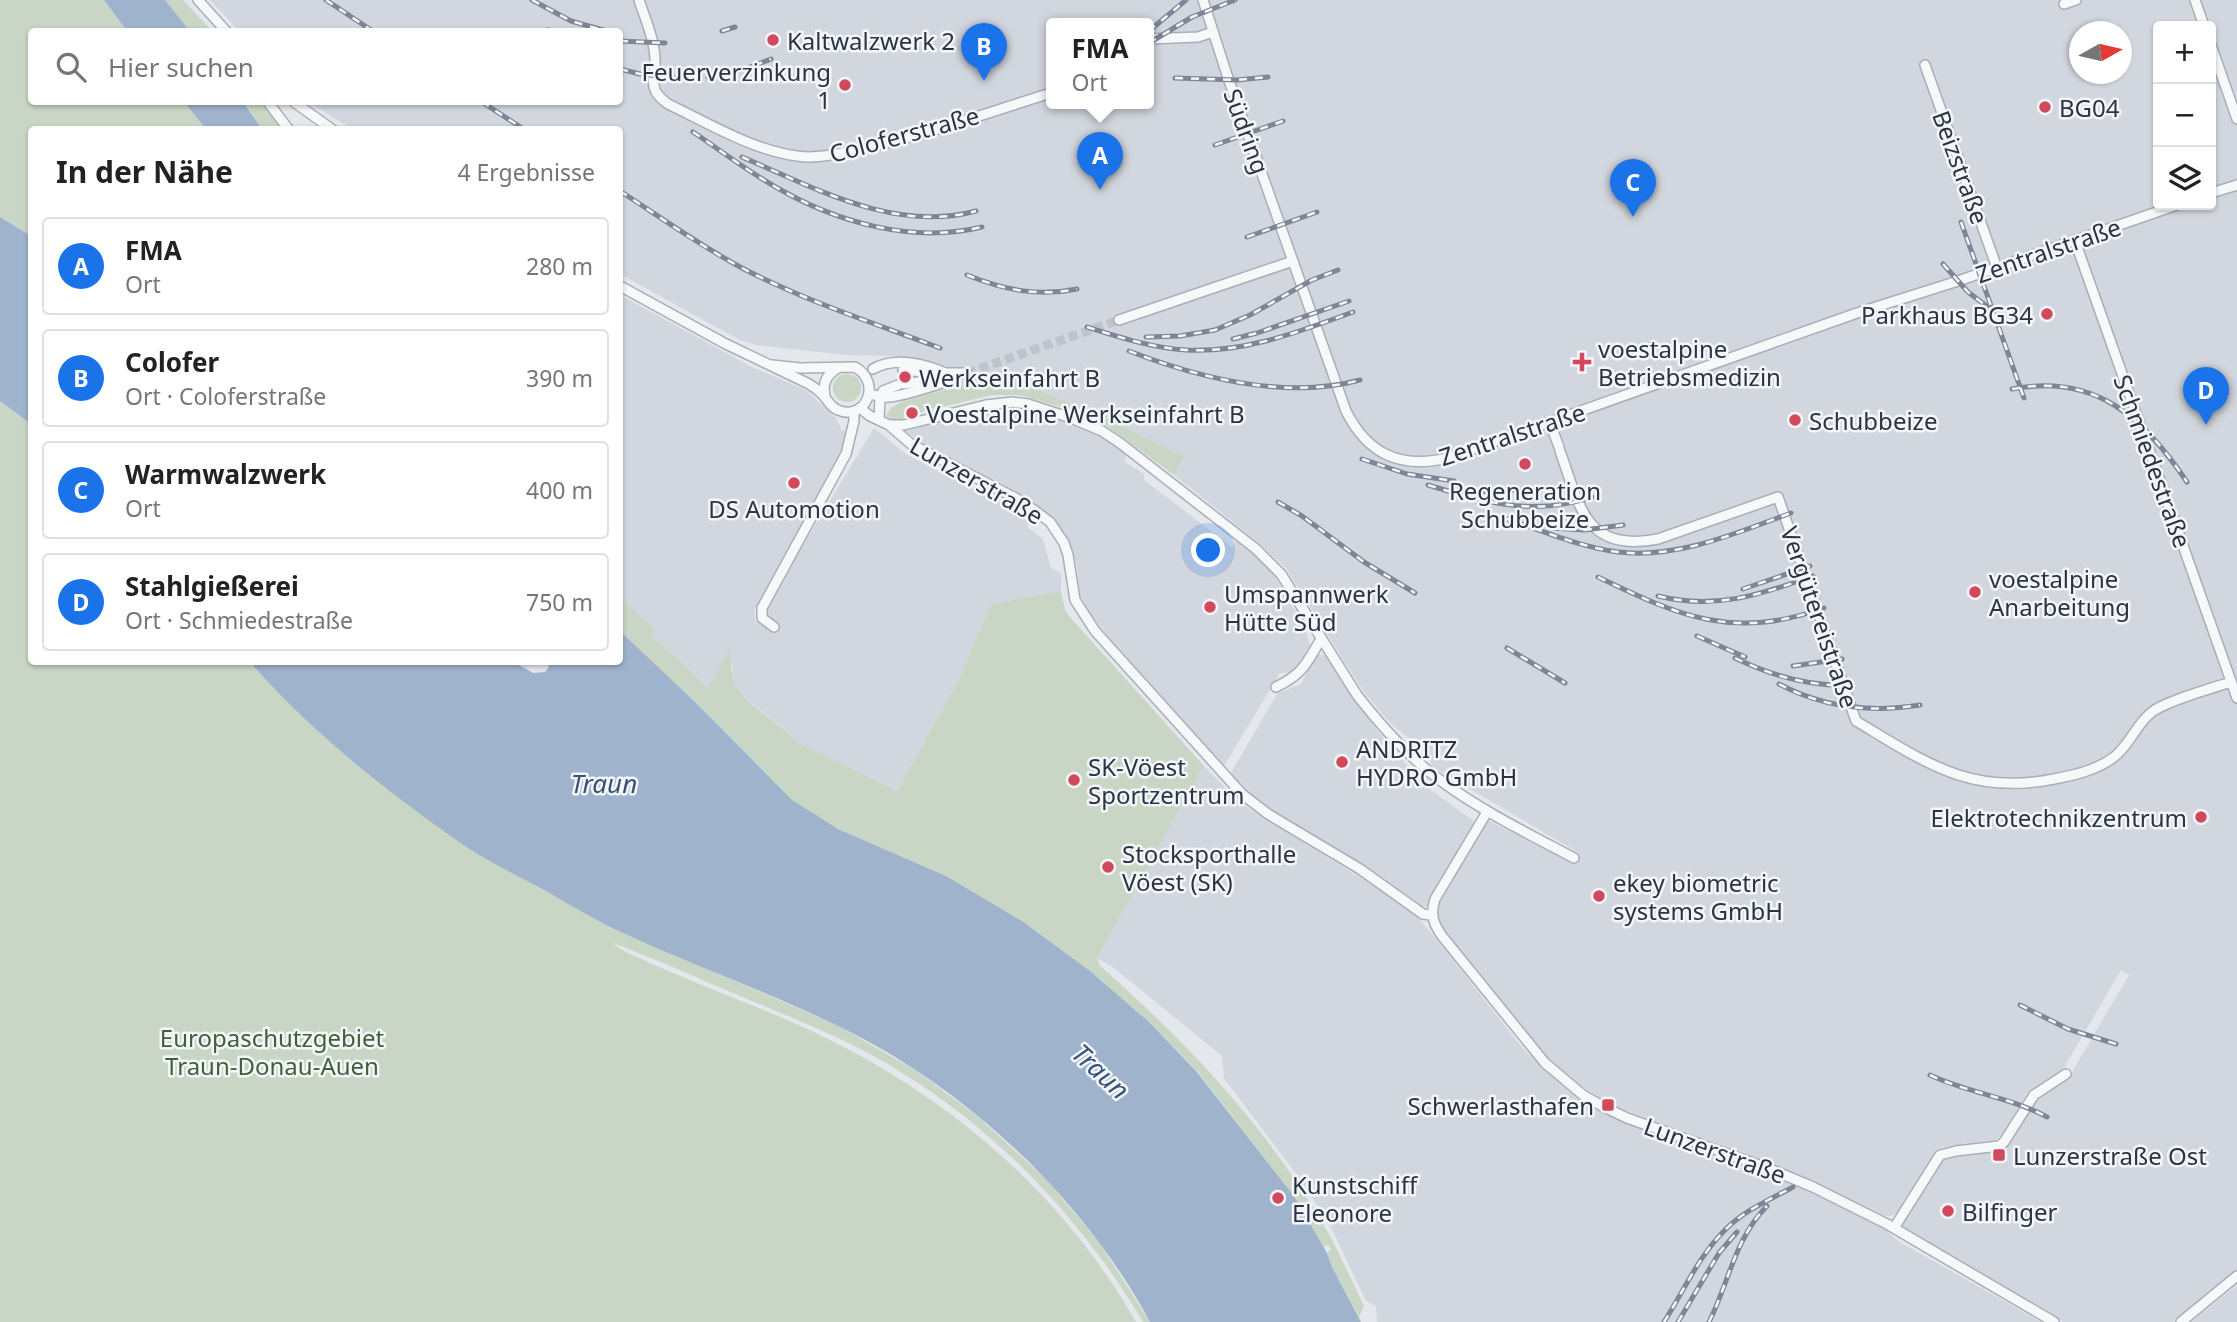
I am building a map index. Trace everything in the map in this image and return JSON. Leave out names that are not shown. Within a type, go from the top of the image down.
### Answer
[{"type":"street","points":[[198,0],[223,28]]},
{"type":"street","name":"Coloferstraße","points":[[639,0],[653,43],[656,63],[653,83],[661,99],[722,130],[779,152],[810,157],[867,148],[929,133],[1046,94]]},
{"type":"street","name":"Südring","points":[[1203,0],[1293,261]]},
{"type":"street","points":[[2064,4],[2076,0]]},
{"type":"street","points":[[2195,0],[2202,21]]},
{"type":"street","points":[[1154,39],[1198,37],[1213,32]]},
{"type":"street","points":[[2216,59],[2237,119]]},
{"type":"street","name":"Beizstraße","points":[[1925,65],[1997,268]]},
{"type":"street","points":[[270,105],[286,126]]},
{"type":"street","points":[[297,105],[327,126]]},
{"type":"street","points":[[2216,192],[2237,186]]},
{"type":"street","name":"Zentralstraße","points":[[1293,261],[1346,411],[1359,434],[1375,449],[1409,462],[1435,461],[1550,423],[1857,313],[2163,210]]},
{"type":"street","name":"Schmiedestraße","points":[[2075,241],[2237,698]]},
{"type":"street","points":[[1119,320],[1293,261]]},
{"type":"street","points":[[623,288],[724,343],[809,384],[841,411],[861,407],[880,397],[888,399],[938,385],[951,376]]},
{"type":"street","points":[[873,369],[885,364],[916,363],[951,376]]},
{"type":"street","points":[[772,365],[800,368],[849,366],[860,370],[900,370],[951,376]]},
{"type":"street","points":[[825,398],[827,377],[838,368]]},
{"type":"street","name":"Lunzerstraße","points":[[860,370],[869,383],[861,407],[889,425],[911,444],[1023,502],[1050,522],[1064,543],[1073,591],[1081,612],[1095,631],[1251,802],[1369,875],[1423,914],[1432,915],[1432,920],[1442,936],[1545,1063],[1583,1095],[1628,1118],[1792,1178],[1894,1228],[2054,1322]]},
{"type":"street","points":[[861,407],[860,416],[874,417],[883,390],[951,376]]},
{"type":"street","name":"Lunzerstraße","points":[[889,425],[904,425],[986,405],[1012,402],[1048,410],[1102,431],[1256,549],[1281,574],[1357,695],[1395,739],[1442,782],[1487,812],[1574,858]]},
{"type":"street","points":[[774,627],[762,618],[762,608],[846,454],[861,407]]},
{"type":"street","points":[[841,411],[850,441]]},
{"type":"street","name":"Vergütereistraße","points":[[1550,423],[1582,511],[1590,524],[1610,538],[1640,543],[1658,539],[1778,497],[1856,721],[1929,764],[1955,775],[1990,783],[2023,784],[2086,771],[2112,759],[2120,752],[2152,711],[2231,682]]},
{"type":"street","points":[[1276,687],[1295,678],[1321,639]]},
{"type":"street","points":[[1432,915],[1435,899],[1487,812]]},
{"type":"street","points":[[1894,1228],[1940,1155],[1999,1146],[2034,1094],[2066,1074]]},
{"type":"street","points":[[2181,1322],[2237,1276]]},
{"type":"shaded area","points":[[210,0],[2237,0],[2237,1271],[2173,1322],[2063,1322],[1903,1227],[1942,1159],[2000,1150],[2012,1139],[2033,1103],[2068,1079],[2129,975],[2121,970],[2062,1071],[2029,1091],[2001,1136],[1995,1140],[1936,1150],[1897,1213],[1891,1216],[1885,1216],[1771,1163],[1611,1105],[1564,1074],[1532,1041],[1524,1050],[1532,1040],[1445,933],[1438,923],[1437,908],[1487,820],[1572,861],[1577,852],[1433,767],[1426,752],[1390,723],[1363,691],[1285,567],[1174,475],[1185,458],[1100,415],[1006,380],[987,379],[901,402],[895,356],[846,355],[756,345],[740,340],[623,276],[623,126],[347,126],[313,105],[623,105],[623,28],[236,28]]},
{"type":"shaded area","points":[[623,297],[752,367],[807,391],[836,418],[842,431],[845,430],[841,454],[754,611],[756,623],[874,428],[907,455],[1019,511],[1024,519],[1028,520],[1028,528],[1043,539],[1051,568],[1061,573],[1061,591],[991,604],[958,681],[897,791],[801,744],[748,700],[735,685],[729,650],[709,689],[652,635],[655,629],[623,601]]},
{"type":"shaded area","points":[[1010,408],[1044,414],[1095,433],[1111,442],[1126,452],[1125,462],[1144,474],[1144,480],[1232,547],[1237,540],[1271,570],[1304,626],[1310,645],[1294,672],[1280,673],[1224,766],[1089,612],[1080,594],[1077,566],[1070,542],[1053,517],[1027,498],[934,451],[905,431],[991,410]]},
{"type":"shaded area","points":[[1319,654],[1330,660],[1376,729],[1424,785],[1475,822],[1427,907],[1377,873],[1266,806],[1249,793],[1231,773],[1277,694],[1301,684]]},
{"type":"shaded area","points":[[1204,766],[1235,798],[1251,810],[1392,897],[1417,917],[1524,1050],[1569,1091],[1624,1122],[1789,1182],[1881,1226],[1898,1241],[2041,1322],[1377,1322],[1376,1306],[1366,1301],[1329,1223],[1297,1175],[1224,1078],[1222,1056],[1114,968],[1097,958]]},
{"type":"shaded area","points":[[2237,1286],[2237,1322],[2191,1322],[2235,1287]]},
{"type":"green space","points":[[0,0],[104,0],[125,28],[28,28],[28,105],[186,105],[204,126],[28,126],[28,234],[0,217]]},
{"type":"green space","points":[[165,0],[183,0],[209,28],[188,28]]},
{"type":"green space","points":[[245,105],[265,105],[281,126],[260,126]]},
{"type":"green space","points":[[847,374],[857,378],[861,388],[857,398],[847,402],[837,398],[833,388],[837,378]]},
{"type":"green space","points":[[988,379],[1020,383],[1100,415],[1185,457],[1174,475],[1107,426],[1068,409],[1019,395],[992,395],[904,415],[903,419],[893,420],[886,416],[891,408],[901,402]]},
{"type":"green space","name":"Europaschutzgebiet Traun-Donau-Auen","points":[[0,401],[28,422],[28,665],[253,665],[365,770],[473,851],[619,931],[837,1025],[915,1070],[976,1115],[1046,1179],[1099,1242],[1150,1322],[1143,1322],[1095,1251],[1040,1185],[977,1126],[943,1100],[887,1064],[846,1042],[613,943],[625,952],[833,1041],[885,1070],[935,1103],[982,1139],[1026,1179],[1067,1223],[1136,1322],[0,1322]]},
{"type":"green space","points":[[1061,591],[1069,616],[1204,766],[1097,958],[1100,966],[1195,1056],[1252,1121],[1278,1156],[1336,1248],[1364,1306],[1359,1317],[1332,1267],[1327,1253],[1331,1249],[1328,1245],[1323,1247],[1294,1196],[1197,1071],[1149,1022],[1090,971],[1022,921],[946,876],[838,829],[792,801],[693,700],[623,634],[623,601],[655,629],[652,635],[708,688],[730,648],[735,685],[748,701],[801,744],[897,791],[958,681],[991,604]]},
{"type":"water","points":[[104,0],[165,0],[188,28],[125,28]]},
{"type":"water","points":[[186,105],[245,105],[260,126],[204,126]]},
{"type":"water","points":[[0,217],[28,234],[28,422],[0,401]]},
{"type":"water","name":"Traun","points":[[623,634],[792,800],[838,829],[946,876],[1022,921],[1090,971],[1149,1022],[1196,1071],[1294,1196],[1327,1253],[1361,1322],[1150,1322],[1123,1276],[1091,1231],[1055,1189],[1016,1149],[930,1080],[883,1050],[836,1025],[612,928],[481,856],[354,763],[274,689],[253,665],[519,665],[533,673],[545,672],[548,665],[623,665]]},
{"type":"tunnel","points":[[967,373],[1119,320]]},
{"type":"railway","points":[[326,0],[368,28]]},
{"type":"railway","points":[[532,0],[571,21],[596,28]]},
{"type":"railway","points":[[1154,27],[1186,0]]},
{"type":"railway","points":[[1154,40],[1192,17],[1235,0]]},
{"type":"railway","points":[[722,31],[735,27]]},
{"type":"railway","points":[[623,41],[665,43]]},
{"type":"railway","points":[[708,77],[745,69],[771,59]]},
{"type":"railway","points":[[623,70],[677,78]]},
{"type":"railway","points":[[1175,78],[1237,80],[1268,77]]},
{"type":"railway","points":[[487,105],[519,126]]},
{"type":"railway","points":[[1215,145],[1283,121]]},
{"type":"railway","points":[[693,132],[774,186],[822,210],[848,219],[902,231],[929,233],[982,227]]},
{"type":"railway","points":[[742,157],[827,194],[886,212],[946,216],[976,211]]},
{"type":"railway","points":[[623,193],[710,250],[766,280],[940,348]]},
{"type":"railway","points":[[1247,237],[1317,212]]},
{"type":"railway","points":[[1961,222],[2024,398]]},
{"type":"railway","points":[[1943,264],[1968,292],[1993,311]]},
{"type":"railway","points":[[1146,337],[1180,336],[1215,330],[1250,315],[1312,280],[1338,270]]},
{"type":"railway","points":[[967,275],[1022,291],[1077,289]]},
{"type":"railway","points":[[1233,339],[1349,301]]},
{"type":"railway","points":[[1087,327],[1161,347],[1208,350],[1271,340],[1353,312]]},
{"type":"railway","points":[[1129,351],[1184,370],[1273,387],[1332,386],[1360,380]]},
{"type":"railway","points":[[2012,389],[2042,386],[2069,388],[2093,395],[2115,406],[2135,420],[2153,438],[2187,482]]},
{"type":"railway","points":[[1362,459],[1407,474],[1454,481]]},
{"type":"railway","points":[[1428,485],[1509,505],[1550,506],[1592,497]]},
{"type":"railway","points":[[1472,492],[1519,490]]},
{"type":"railway","points":[[1278,502],[1302,516],[1364,562],[1415,593]]},
{"type":"railway","points":[[1504,518],[1589,546],[1640,553],[1663,552],[1706,543],[1791,513]]},
{"type":"railway","points":[[1552,528],[1584,530],[1623,525]]},
{"type":"railway","points":[[1743,589],[1810,566]]},
{"type":"railway","points":[[1658,596],[1679,600],[1718,601],[1756,594],[1813,576]]},
{"type":"railway","points":[[1598,577],[1656,603],[1708,620],[1762,622],[1824,608]]},
{"type":"railway","points":[[1697,636],[1745,657]]},
{"type":"railway","points":[[1507,648],[1565,683]]},
{"type":"railway","points":[[1735,658],[1792,679],[1852,685]]},
{"type":"railway","points":[[1793,666],[1842,659]]},
{"type":"railway","points":[[1779,684],[1813,699],[1848,706],[1883,708],[1920,705]]},
{"type":"railway","points":[[2020,1005],[2068,1029],[2116,1044]]},
{"type":"railway","points":[[1930,1075],[2047,1117]]},
{"type":"railway","points":[[1664,1322],[1699,1263],[1724,1231],[1748,1212],[1793,1187]]},
{"type":"railway","points":[[1709,1322],[1740,1246],[1767,1206]]},
{"type":"railway","points":[[1678,1322],[1719,1253],[1737,1232]]},
{"type":"place","name":"Kaltwalzwerk 2","points":[[773,40]]},
{"type":"place","name":"Colofer","points":[[984,81]]},
{"type":"place","name":"Feuerverzinkung 1","points":[[845,85]]},
{"type":"place","name":"BG04","points":[[2045,107]]},
{"type":"place","name":"FMA","points":[[1100,190]]},
{"type":"place","name":"Warmwalzwerk","points":[[1633,217]]},
{"type":"place","name":"Parkhaus BG34","points":[[2047,314]]},
{"type":"place","name":"voestalpine Betriebsmedizin","points":[[1582,362]]},
{"type":"place","name":"Werkseinfahrt B","points":[[905,377]]},
{"type":"place","name":"Voestalpine Werkseinfahrt B","points":[[912,413]]},
{"type":"place","name":"Schubbeize","points":[[1795,420]]},
{"type":"place","name":"Stahlgießerei","points":[[2206,425]]},
{"type":"place","name":"Regeneration Schubbeize","points":[[1525,464]]},
{"type":"place","name":"DS Automotion","points":[[794,483]]},
{"type":"place","name":"voestalpine Anarbeitung","points":[[1975,592]]},
{"type":"place","name":"Umspannwerk Hütte Süd","points":[[1210,607]]},
{"type":"place","name":"ANDRITZ HYDRO GmbH","points":[[1342,762]]},
{"type":"place","name":"SK-Vöest Sportzentrum","points":[[1074,780]]},
{"type":"place","name":"Elektrotechnikzentrum","points":[[2201,817]]},
{"type":"place","name":"Stocksporthalle Vöest (SK)","points":[[1108,867]]},
{"type":"place","name":"ekey biometric systems GmbH","points":[[1599,896]]},
{"type":"place","name":"Schwerlasthafen","points":[[1608,1105]]},
{"type":"place","name":"Lunzerstraße Ost","points":[[1999,1155]]},
{"type":"place","name":"Kunstschiff Eleonore","points":[[1278,1198]]},
{"type":"place","name":"Bilfinger","points":[[1948,1211]]}]
